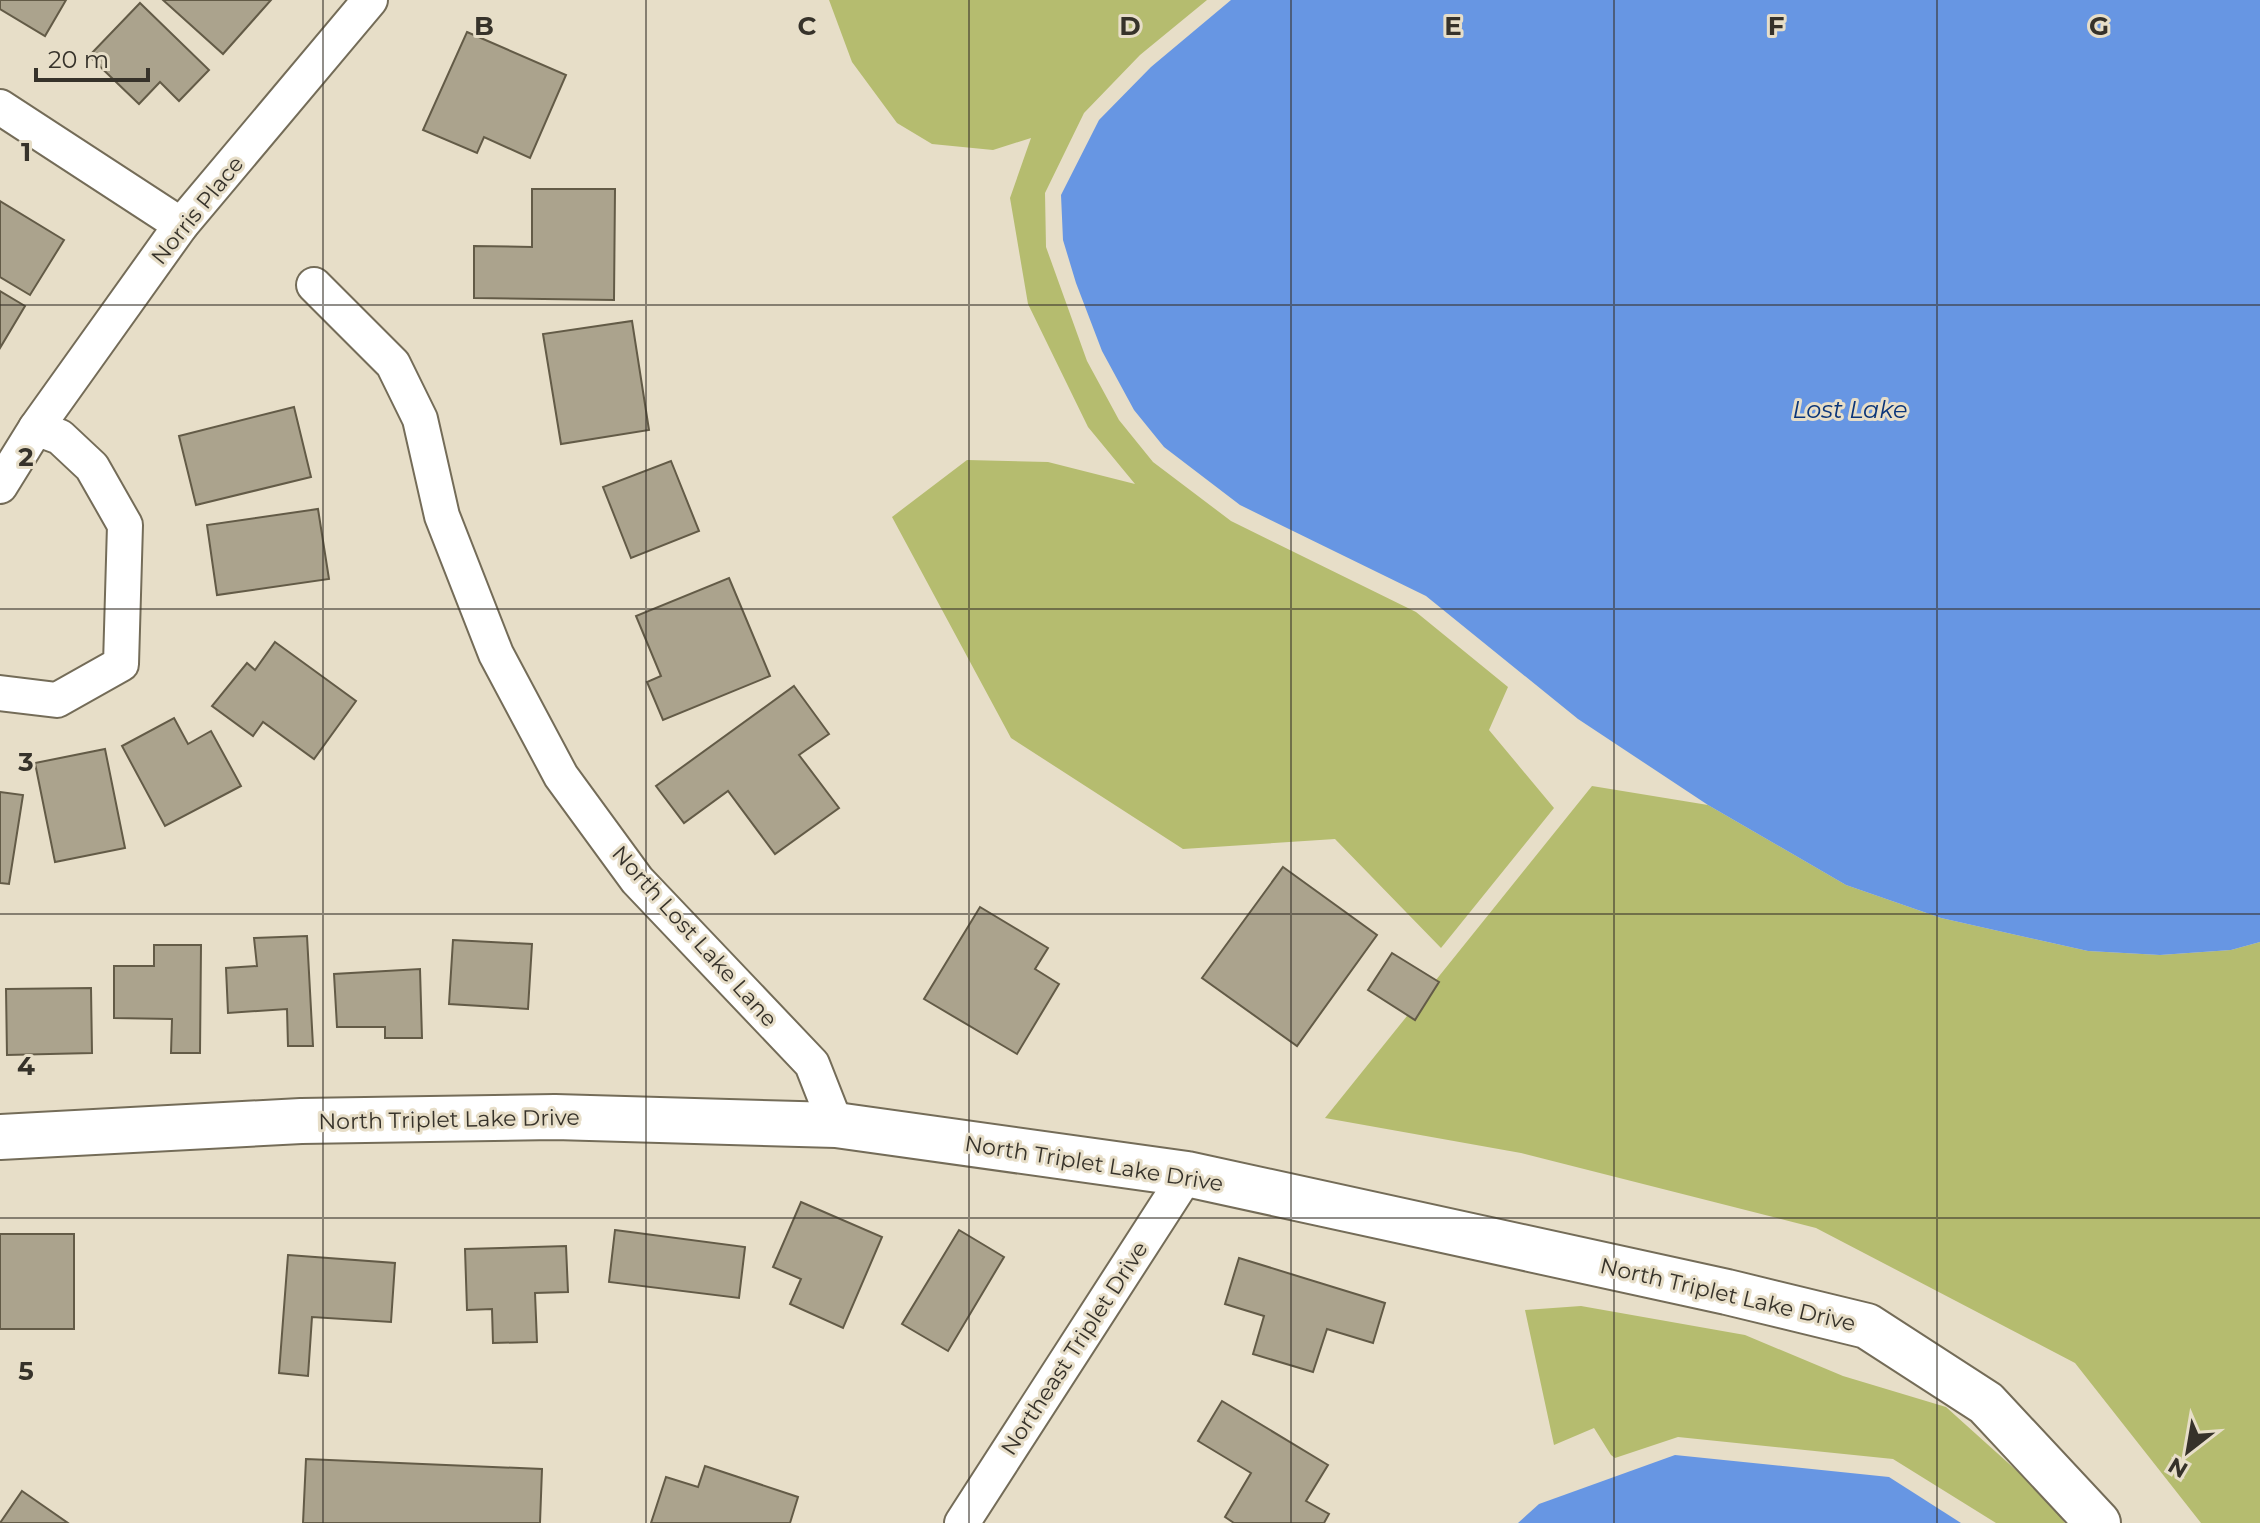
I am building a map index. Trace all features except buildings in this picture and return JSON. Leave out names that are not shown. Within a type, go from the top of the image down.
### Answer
[{"type":"street","name":"Norris Place","points":[[0,486],[36,428],[181,225],[370,0]]},
{"type":"street","points":[[0,107],[181,225]]},
{"type":"street","name":"North Lost Lake Lane","points":[[314,285],[393,364],[420,419],[442,516],[496,654],[561,776],[637,880],[812,1064],[836,1125]]},
{"type":"street","points":[[0,693],[57,700],[121,664],[125,525],[92,467],[60,437],[36,428]]},
{"type":"street","name":"North Triplet Lake Drive","points":[[0,1137],[301,1121],[524,1117],[836,1125],[1187,1174],[1727,1292],[1867,1326],[1986,1403],[2098,1523]]},
{"type":"street","name":"Northeast Triplet Drive","points":[[962,1523],[1187,1174]]},
{"type":"green space","points":[[829,0],[1207,0],[1140,55],[1084,113],[1045,193],[1046,247],[1087,361],[1119,420],[1153,462],[1231,521],[1416,612],[1508,687],[1489,730],[1554,808],[1441,948],[1335,839],[1183,849],[1011,738],[892,517],[967,460],[1048,462],[1135,484],[1088,427],[1028,304],[1010,198],[1031,138],[993,150],[932,144],[897,123],[852,62]]},
{"type":"green space","points":[[1592,786],[1708,805],[1846,885],[1941,918],[2088,951],[2160,955],[2231,950],[2260,942],[2260,1523],[2201,1523],[2075,1363],[1816,1228],[1521,1153],[1325,1118]]},
{"type":"green space","points":[[1581,1306],[1745,1335],[1843,1376],[1946,1407],[2046,1497],[2065,1523],[1996,1523],[1893,1459],[1678,1437],[1615,1458],[1594,1428],[1554,1445],[1525,1310]]},
{"type":"water","name":"Lost Lake","points":[[1231,0],[2260,0],[2260,942],[2231,950],[2160,955],[2088,951],[1941,918],[1846,885],[1708,805],[1578,719],[1426,596],[1240,505],[1164,447],[1134,410],[1102,351],[1063,240],[1061,195],[1099,120],[1151,67]]},
{"type":"water","points":[[1675,1455],[1889,1477],[1961,1523],[1518,1523],[1539,1504]]}]
